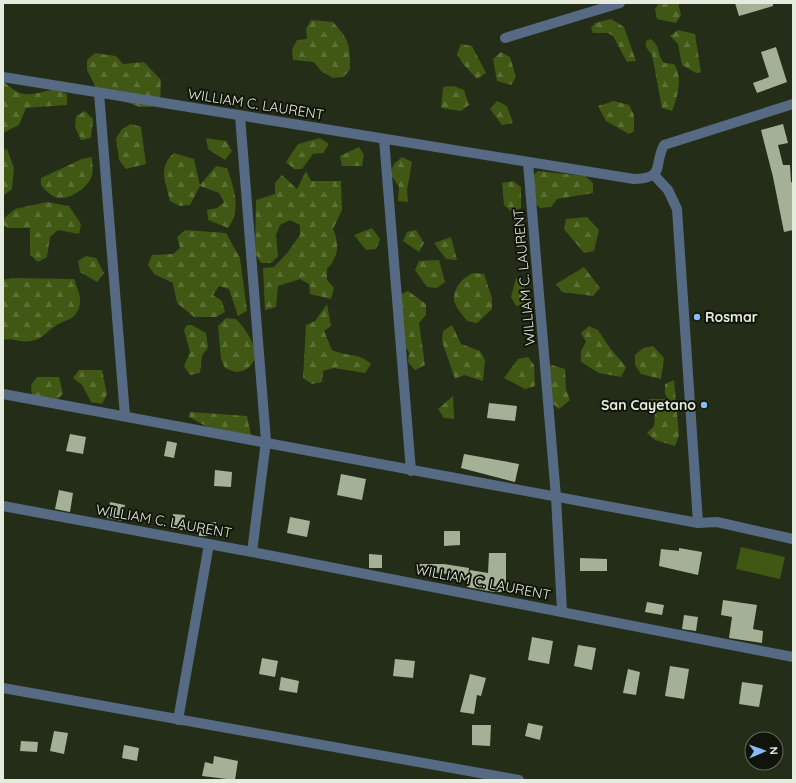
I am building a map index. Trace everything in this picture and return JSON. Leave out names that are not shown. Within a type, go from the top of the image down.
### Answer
[{"type":"street","points":[[505,38],[620,3]]},
{"type":"street","name":"WILLIAM C. LAURENT","points":[[3,77],[623,178],[645,179],[654,175]]},
{"type":"street","points":[[99,93],[125,416]]},
{"type":"street","points":[[698,523],[677,210],[668,190],[654,175],[659,169],[658,161],[664,145],[793,104]]},
{"type":"street","points":[[240,116],[266,441],[252,552]]},
{"type":"street","points":[[384,139],[411,471]]},
{"type":"street","name":"WILLIAM C. LAURENT","points":[[3,506],[562,611],[556,497],[528,163]]},
{"type":"street","points":[[3,394],[266,441],[411,471],[698,523],[717,522],[793,539]]},
{"type":"street","points":[[178,720],[209,544]]},
{"type":"street","points":[[562,611],[793,658]]},
{"type":"street","points":[[3,688],[519,780]]},
{"type":"green space","points":[[659,3],[678,3],[681,15],[676,23],[657,19],[655,9]]},
{"type":"green space","points":[[611,19],[624,27],[636,61],[627,62],[613,36],[608,33],[593,33],[591,28],[595,23]]},
{"type":"green space","points":[[311,20],[333,22],[346,39],[350,54],[350,70],[343,77],[333,78],[321,71],[314,62],[293,60],[292,50],[297,40],[307,39],[306,29]]},
{"type":"green space","points":[[678,30],[695,34],[701,72],[696,73],[682,65],[678,44],[670,36]]},
{"type":"green space","points":[[651,39],[658,48],[660,57],[664,63],[674,64],[677,69],[679,87],[672,111],[662,108],[652,55],[646,47],[646,41]]},
{"type":"green space","points":[[461,44],[472,46],[486,73],[477,79],[463,64],[457,54]]},
{"type":"green space","points":[[501,52],[510,57],[516,77],[511,85],[497,81],[493,59]]},
{"type":"green space","points":[[95,53],[116,56],[123,64],[144,62],[161,80],[160,102],[151,107],[140,107],[99,93],[87,70],[87,60]]},
{"type":"green space","points":[[3,81],[15,91],[24,94],[50,90],[61,91],[67,94],[67,105],[26,108],[19,125],[3,133]]},
{"type":"green space","points":[[454,86],[464,90],[469,105],[461,111],[441,108],[443,87]]},
{"type":"green space","points":[[497,101],[507,106],[513,123],[502,125],[490,109]]},
{"type":"green space","points":[[614,101],[629,105],[634,115],[634,131],[629,134],[606,121],[598,106]]},
{"type":"green space","points":[[85,111],[93,119],[91,138],[81,140],[75,127],[76,116]]},
{"type":"green space","points":[[131,124],[141,127],[146,164],[126,169],[119,160],[116,138],[122,129]]},
{"type":"green space","points":[[206,138],[226,141],[232,151],[225,160],[208,149]]},
{"type":"green space","points":[[320,138],[329,144],[323,153],[313,154],[302,169],[294,169],[286,162],[298,144]]},
{"type":"green space","points":[[359,147],[364,155],[362,166],[342,166],[340,156]]},
{"type":"green space","points":[[7,149],[14,168],[12,189],[3,196],[3,150]]},
{"type":"green space","points":[[174,153],[194,159],[200,185],[216,166],[227,168],[234,191],[236,207],[235,214],[228,228],[208,220],[207,210],[217,208],[224,202],[219,193],[200,186],[190,205],[180,206],[170,201],[164,170],[166,164]]},
{"type":"green space","points":[[92,157],[93,171],[89,182],[86,186],[72,195],[58,198],[51,195],[41,185],[41,178],[82,159]]},
{"type":"green space","points":[[402,157],[412,162],[407,190],[408,202],[398,201],[399,187],[390,173],[394,164]]},
{"type":"green space","points":[[306,171],[311,181],[341,181],[342,210],[333,229],[337,240],[337,250],[334,260],[327,269],[327,280],[334,288],[331,299],[310,294],[309,284],[300,279],[278,286],[276,307],[265,310],[263,268],[274,267],[288,252],[300,235],[300,225],[290,220],[280,225],[276,235],[278,256],[271,263],[261,263],[255,253],[256,200],[275,194],[275,183],[282,175],[297,189]]},
{"type":"green space","points":[[538,171],[585,176],[593,183],[593,193],[557,199],[551,207],[540,208],[533,201],[528,180]]},
{"type":"green space","points":[[513,181],[521,187],[521,208],[512,212],[504,205],[502,183]]},
{"type":"green space","points":[[47,202],[69,206],[81,224],[79,234],[58,230],[50,237],[47,257],[38,262],[30,255],[30,228],[8,228],[3,225],[3,219],[15,209]]},
{"type":"green space","points":[[587,217],[599,230],[594,251],[584,253],[564,229],[566,219]]},
{"type":"green space","points":[[372,228],[380,239],[376,249],[366,250],[354,235]]},
{"type":"green space","points":[[185,230],[226,233],[240,258],[247,311],[238,316],[229,289],[219,286],[213,295],[222,301],[225,312],[216,317],[194,317],[177,303],[173,283],[154,274],[148,265],[152,255],[173,254],[180,248],[177,237]]},
{"type":"green space","points":[[416,230],[424,243],[419,252],[403,241],[407,232]]},
{"type":"green space","points":[[451,237],[457,260],[446,259],[434,243]]},
{"type":"green space","points":[[86,256],[96,258],[104,273],[97,282],[80,272],[78,261]]},
{"type":"green space","points":[[439,260],[445,282],[437,288],[427,287],[415,270],[419,261]]},
{"type":"green space","points":[[584,267],[600,288],[593,296],[562,292],[556,284]]},
{"type":"green space","points":[[474,273],[484,274],[492,298],[492,309],[477,323],[467,321],[457,308],[454,299],[454,295],[459,284],[465,277]]},
{"type":"green space","points":[[12,278],[74,279],[80,299],[77,313],[69,320],[56,325],[38,339],[27,341],[10,339],[3,340],[3,280]]},
{"type":"green space","points":[[516,278],[524,284],[527,304],[516,306],[511,297]]},
{"type":"green space","points":[[408,291],[426,304],[426,315],[419,323],[425,365],[415,370],[408,362],[409,352],[397,335],[399,295]]},
{"type":"green space","points":[[327,304],[331,326],[324,331],[332,350],[357,356],[371,364],[365,373],[334,368],[323,371],[322,382],[312,384],[303,378],[306,325],[315,321]]},
{"type":"green space","points":[[226,318],[236,319],[248,334],[254,347],[255,355],[253,362],[248,368],[241,372],[236,372],[225,368],[221,359],[218,326]]},
{"type":"green space","points":[[187,325],[192,325],[206,333],[208,347],[202,356],[200,373],[190,375],[184,366],[190,352],[184,330]]},
{"type":"green space","points":[[452,325],[461,344],[480,351],[485,360],[483,381],[464,375],[455,379],[442,341],[443,331]]},
{"type":"green space","points":[[589,326],[598,330],[610,348],[626,367],[621,377],[599,373],[581,362],[581,351],[586,342],[581,333]]},
{"type":"green space","points":[[653,346],[664,358],[661,379],[641,374],[635,365],[635,355],[643,348]]},
{"type":"green space","points":[[528,357],[534,365],[535,386],[525,389],[504,378],[518,359]]},
{"type":"green space","points":[[545,363],[565,369],[566,390],[570,400],[559,409],[551,402]]},
{"type":"green space","points":[[79,370],[102,370],[107,394],[102,404],[91,402],[82,385],[73,378]]},
{"type":"green space","points":[[37,377],[59,377],[63,394],[54,402],[32,397],[31,385]]},
{"type":"green space","points":[[674,380],[679,435],[675,446],[655,440],[647,433],[654,426],[655,415],[646,410],[649,399],[668,399],[665,394],[665,384]]},
{"type":"green space","points":[[453,396],[454,419],[444,418],[438,409]]},
{"type":"green space","points":[[190,412],[247,416],[251,435],[228,438],[189,417]]},
{"type":"green space","points":[[741,547],[785,557],[780,579],[736,569]]},
{"type":"building","points":[[735,3],[773,3],[773,6],[739,16]]},
{"type":"building","points":[[776,47],[787,82],[757,93],[753,83],[769,77],[761,52]]},
{"type":"building","points":[[783,124],[788,143],[778,145],[783,165],[790,165],[791,182],[793,182],[793,230],[784,232],[773,177],[761,130]]},
{"type":"building","points":[[489,403],[517,406],[515,421],[487,418]]},
{"type":"building","points":[[70,434],[86,437],[83,454],[66,451]]},
{"type":"building","points":[[167,441],[177,443],[174,458],[164,456]]},
{"type":"building","points":[[464,454],[519,464],[515,482],[461,468]]},
{"type":"building","points":[[215,470],[232,472],[231,487],[214,486]]},
{"type":"building","points":[[341,474],[366,479],[362,500],[337,495]]},
{"type":"building","points":[[59,490],[73,493],[70,512],[55,509]]},
{"type":"building","points":[[110,502],[125,505],[122,521],[107,518]]},
{"type":"building","points":[[173,514],[185,515],[183,530],[172,530]]},
{"type":"building","points":[[290,517],[310,521],[307,537],[287,533]]},
{"type":"building","points":[[216,522],[217,536],[199,536],[198,524]]},
{"type":"building","points":[[444,531],[460,531],[460,545],[444,546]]},
{"type":"building","points":[[679,548],[702,552],[698,575],[659,566],[661,549],[679,551]]},
{"type":"building","points":[[489,553],[506,553],[506,592],[494,592],[467,587],[470,570],[488,573]]},
{"type":"building","points":[[369,554],[382,555],[382,568],[369,568]]},
{"type":"building","points":[[580,558],[607,559],[607,571],[580,571]]},
{"type":"building","points":[[419,564],[444,564],[469,568],[468,577],[419,570]]},
{"type":"building","points":[[723,600],[757,605],[753,629],[763,631],[762,643],[729,638],[732,617],[721,615]]},
{"type":"building","points":[[647,602],[664,605],[662,615],[645,612]]},
{"type":"building","points":[[684,615],[698,617],[696,631],[682,629]]},
{"type":"building","points":[[532,637],[553,641],[549,664],[528,660]]},
{"type":"building","points":[[578,645],[596,648],[592,670],[574,666]]},
{"type":"building","points":[[262,658],[278,661],[275,677],[259,674]]},
{"type":"building","points":[[395,659],[415,661],[413,678],[393,676]]},
{"type":"building","points":[[670,666],[689,669],[684,699],[665,696]]},
{"type":"building","points":[[628,669],[640,672],[636,695],[623,693]]},
{"type":"building","points":[[470,674],[486,678],[481,696],[477,695],[474,714],[460,712]]},
{"type":"building","points":[[281,677],[299,681],[297,693],[279,690]]},
{"type":"building","points":[[742,682],[763,685],[759,707],[739,704]]},
{"type":"building","points":[[528,723],[543,726],[540,740],[525,736]]},
{"type":"building","points":[[472,725],[491,725],[490,746],[472,745]]},
{"type":"building","points":[[54,731],[68,733],[64,754],[50,751]]},
{"type":"building","points":[[21,741],[38,742],[37,752],[20,751]]},
{"type":"building","points":[[124,745],[139,748],[137,761],[122,758]]},
{"type":"building","points":[[214,756],[238,761],[235,780],[202,776],[205,762],[213,764]]},
{"type":"place","name":"Rosmar","points":[[697,317]]},
{"type":"place","name":"San Cayetano","points":[[704,405]]}]
